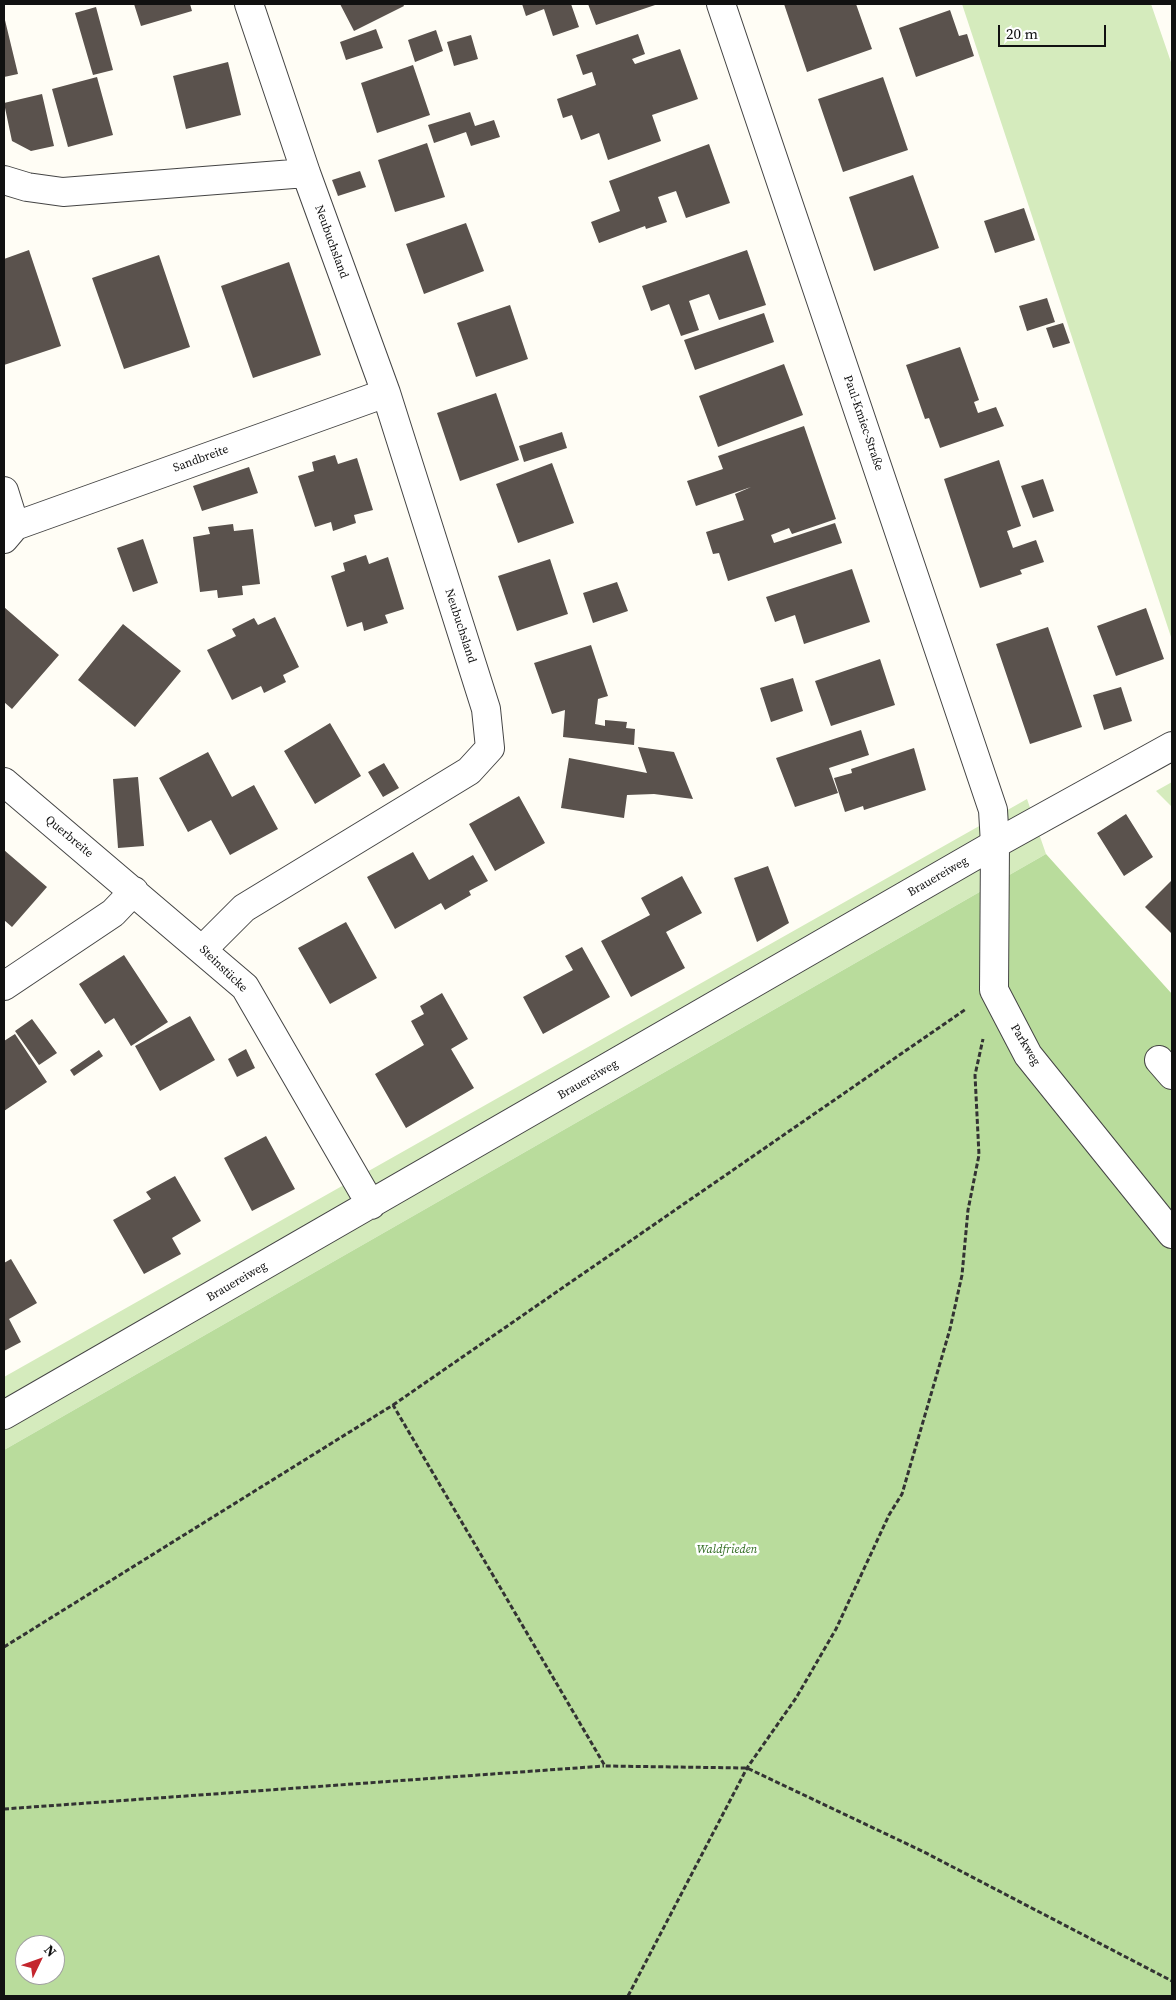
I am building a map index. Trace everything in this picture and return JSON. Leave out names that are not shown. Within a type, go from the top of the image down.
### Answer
[{"type":"street","name":"Neubuchsland","points":[[203,949],[244,908],[469,770],[490,748],[486,709],[386,393],[306,173],[249,4]]},
{"type":"street","name":"Paul-Kmiec-Straße","points":[[721,4],[993,810],[995,844]]},
{"type":"street","points":[[4,180],[27,187],[63,192],[306,173]]},
{"type":"street","name":"Sandbreite","points":[[4,491],[10,532],[386,393]]},
{"type":"street","name":"Brauereiweg","points":[[4,1414],[371,1205],[995,844],[1172,746]]},
{"type":"street","name":"Querbreite","points":[[4,782],[134,891]]},
{"type":"street","name":"Parkweg","points":[[995,844],[994,990],[1028,1055],[1172,1234]]},
{"type":"street","points":[[4,986],[113,913],[134,891]]},
{"type":"street","name":"Steinstücke","points":[[134,891],[245,987],[371,1205]]},
{"type":"path","points":[[4,1647],[393,1405],[994,990]]},
{"type":"path","points":[[628,1996],[747,1768],[796,1698],[836,1629],[889,1515],[902,1494],[950,1329],[962,1275],[968,1210],[979,1155],[975,1075],[983,1037]]},
{"type":"path","points":[[393,1405],[604,1766]]},
{"type":"path","points":[[4,1808],[604,1766],[747,1768],[924,1852],[1172,1981]]},
{"type":"green space","points":[[962,4],[1151,4],[1172,65],[1172,640]]},
{"type":"green space","points":[[1172,782],[1172,807],[1156,791]]},
{"type":"green space","points":[[1027,799],[1046,854],[4,1450],[4,1377]]},
{"type":"green space","name":"Waldfrieden","points":[[1046,854],[1172,994],[1172,1996],[4,1996],[4,1450]]},
{"type":"building","points":[[134,4],[190,4],[192,11],[141,26]]},
{"type":"building","points":[[340,4],[403,4],[404,6],[354,31]]},
{"type":"building","points":[[522,4],[571,4],[579,27],[553,36],[544,9],[526,16]]},
{"type":"building","points":[[588,4],[658,4],[596,25]]},
{"type":"building","points":[[784,4],[856,4],[872,49],[807,72]]},
{"type":"building","points":[[96,7],[113,70],[93,75],[75,13]]},
{"type":"building","points":[[950,10],[959,36],[967,34],[974,56],[916,77],[899,28]]},
{"type":"building","points":[[4,16],[18,74],[4,77]]},
{"type":"building","points":[[376,29],[383,48],[346,60],[340,42]]},
{"type":"building","points":[[436,30],[443,51],[415,62],[408,40]]},
{"type":"building","points":[[638,34],[645,54],[632,59],[635,64],[680,49],[698,99],[652,115],[661,141],[608,160],[599,133],[581,140],[572,115],[563,118],[557,99],[596,85],[592,72],[583,75],[576,55]]},
{"type":"building","points":[[471,35],[478,59],[454,66],[447,42]]},
{"type":"building","points":[[228,62],[241,115],[186,129],[173,76]]},
{"type":"building","points":[[413,65],[430,115],[377,133],[361,83]]},
{"type":"building","points":[[97,77],[113,135],[68,147],[52,89]]},
{"type":"building","points":[[883,77],[908,150],[843,172],[818,99]]},
{"type":"building","points":[[42,94],[54,146],[31,151],[12,141],[4,103]]},
{"type":"building","points":[[470,112],[475,126],[494,120],[500,137],[471,146],[466,132],[434,143],[428,125]]},
{"type":"building","points":[[427,143],[445,197],[395,212],[378,160]]},
{"type":"building","points":[[709,144],[730,203],[686,218],[676,191],[658,197],[667,222],[646,229],[645,226],[599,243],[591,222],[620,211],[609,181]]},
{"type":"building","points":[[360,171],[366,187],[338,196],[332,180]]},
{"type":"building","points":[[913,175],[939,248],[874,271],[849,197]]},
{"type":"building","points":[[1024,208],[1035,240],[995,253],[984,221]]},
{"type":"building","points":[[466,223],[484,271],[424,294],[406,244]]},
{"type":"building","points":[[29,250],[61,346],[4,365],[4,259]]},
{"type":"building","points":[[747,250],[766,305],[719,320],[709,294],[689,301],[699,330],[681,336],[669,304],[651,311],[642,286]]},
{"type":"building","points":[[159,255],[190,347],[124,369],[92,278]]},
{"type":"building","points":[[289,262],[321,355],[253,378],[221,286]]},
{"type":"building","points":[[1047,298],[1055,322],[1027,331],[1019,306]]},
{"type":"building","points":[[510,305],[528,359],[476,377],[457,323]]},
{"type":"building","points":[[764,313],[774,342],[695,370],[684,340]]},
{"type":"building","points":[[1063,323],[1070,343],[1053,348],[1046,328]]},
{"type":"building","points":[[960,347],[979,400],[974,402],[978,413],[996,407],[1004,426],[940,448],[929,418],[925,419],[906,365]]},
{"type":"building","points":[[784,364],[803,415],[718,447],[699,396]]},
{"type":"building","points":[[496,393],[519,460],[460,481],[437,413]]},
{"type":"building","points":[[804,426],[836,519],[792,534],[789,528],[771,535],[774,543],[835,523],[842,543],[728,581],[719,553],[713,554],[706,532],[744,520],[735,494],[751,487],[696,506],[687,481],[723,469],[718,456]]},
{"type":"building","points":[[562,432],[567,448],[524,462],[519,446]]},
{"type":"building","points":[[335,455],[338,464],[357,458],[373,510],[354,515],[356,523],[333,531],[331,522],[315,527],[298,476],[314,471],[312,462]]},
{"type":"building","points":[[999,460],[1021,526],[1007,531],[1013,548],[1036,540],[1044,562],[1020,570],[1022,574],[980,588],[944,479]]},
{"type":"building","points":[[552,463],[574,523],[518,543],[496,484]]},
{"type":"building","points":[[249,467],[258,493],[202,511],[193,486]]},
{"type":"building","points":[[1043,479],[1054,511],[1033,518],[1021,486]]},
{"type":"building","points":[[233,524],[234,531],[253,529],[260,584],[242,586],[243,595],[218,598],[217,590],[200,592],[193,537],[210,534],[208,527]]},
{"type":"building","points":[[143,539],[158,583],[133,592],[117,548]]},
{"type":"building","points":[[366,555],[369,564],[388,557],[404,609],[385,615],[388,623],[364,631],[362,622],[347,627],[331,576],[345,571],[343,563]]},
{"type":"building","points":[[550,559],[568,614],[517,631],[498,576]]},
{"type":"building","points":[[852,569],[870,622],[804,644],[795,615],[775,622],[766,597]]},
{"type":"building","points":[[617,582],[628,611],[593,623],[583,593]]},
{"type":"building","points":[[4,607],[59,655],[12,709],[4,702]]},
{"type":"building","points":[[1146,608],[1164,659],[1116,676],[1097,626]]},
{"type":"building","points":[[275,617],[299,667],[283,675],[286,682],[264,693],[261,686],[232,700],[207,650],[236,636],[232,629],[254,618],[258,625]]},
{"type":"building","points":[[123,624],[181,671],[135,727],[78,680]]},
{"type":"building","points":[[1048,627],[1082,727],[1030,744],[996,644]]},
{"type":"building","points":[[591,645],[608,696],[598,699],[595,724],[605,726],[605,720],[627,722],[626,728],[635,729],[634,745],[563,737],[565,710],[552,714],[534,663]]},
{"type":"building","points":[[880,659],[895,705],[831,726],[815,681]]},
{"type":"building","points":[[793,678],[803,711],[771,722],[760,688]]},
{"type":"building","points":[[1121,687],[1132,721],[1104,730],[1093,695]]},
{"type":"building","points":[[330,723],[361,776],[315,804],[284,751]]},
{"type":"building","points":[[861,730],[869,755],[829,768],[838,793],[795,807],[776,758]]},
{"type":"building","points":[[638,747],[674,752],[693,799],[654,794],[627,795],[624,818],[561,808],[569,758],[647,773]]},
{"type":"building","points":[[914,748],[926,790],[864,810],[863,806],[845,812],[834,778],[852,773],[851,769]]},
{"type":"building","points":[[208,752],[232,797],[254,785],[278,829],[230,855],[211,820],[188,832],[159,778]]},
{"type":"building","points":[[384,763],[399,788],[383,797],[368,772]]},
{"type":"building","points":[[138,777],[144,846],[118,848],[113,779]]},
{"type":"building","points":[[519,796],[545,843],[495,871],[469,824]]},
{"type":"building","points":[[1126,814],[1153,857],[1124,876],[1097,833]]},
{"type":"building","points":[[4,850],[47,887],[12,927],[4,920]]},
{"type":"building","points":[[413,852],[429,880],[473,855],[488,881],[469,891],[471,895],[445,910],[441,903],[395,929],[367,877]]},
{"type":"building","points":[[768,866],[789,923],[757,942],[734,878]]},
{"type":"building","points":[[682,876],[702,913],[666,932],[685,968],[631,997],[601,941],[650,915],[641,898]]},
{"type":"building","points":[[1172,880],[1172,934],[1145,907]]},
{"type":"building","points":[[346,922],[377,978],[330,1004],[298,948]]},
{"type":"building","points":[[582,947],[610,997],[543,1034],[523,997],[573,970],[565,956]]},
{"type":"building","points":[[124,955],[168,1022],[131,1046],[114,1018],[105,1024],[79,984]]},
{"type":"building","points":[[442,993],[468,1039],[451,1049],[474,1088],[406,1128],[375,1074],[424,1045],[411,1021],[424,1014],[420,1006]]},
{"type":"building","points":[[190,1016],[215,1060],[160,1091],[135,1046]]},
{"type":"building","points":[[32,1019],[57,1053],[39,1065],[15,1031]]},
{"type":"building","points":[[15,1034],[47,1082],[4,1111],[4,1041]]},
{"type":"building","points":[[246,1049],[255,1068],[237,1077],[228,1059]]},
{"type":"building","points":[[99,1050],[103,1056],[74,1076],[70,1070]]},
{"type":"building","points":[[266,1136],[295,1189],[252,1211],[224,1158]]},
{"type":"building","points":[[175,1176],[201,1221],[172,1238],[181,1254],[144,1274],[113,1220],[151,1199],[146,1192]]},
{"type":"building","points":[[11,1259],[37,1303],[9,1319],[21,1342],[4,1351],[4,1263]]}]
